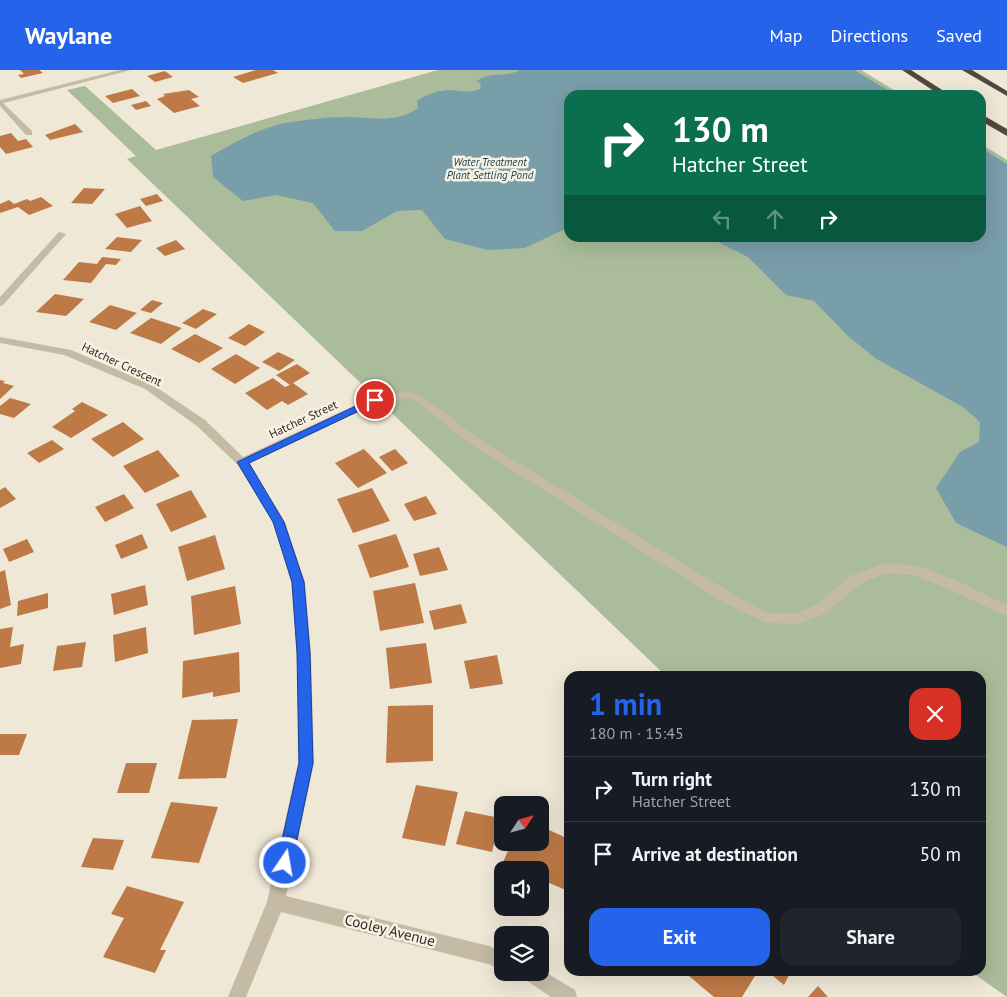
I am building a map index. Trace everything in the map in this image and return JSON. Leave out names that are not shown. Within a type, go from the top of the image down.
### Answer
[{"type":"highway","points":[[906,70],[938,90]]},
{"type":"highway","points":[[966,70],[1007,94]]},
{"type":"highway","points":[[986,120],[1007,133]]},
{"type":"street","points":[[28,133],[0,102],[128,70]]},
{"type":"street","points":[[0,303],[62,234]]},
{"type":"street","name":"Hatcher Crescent","points":[[0,340],[67,352],[149,387],[201,423],[242,462],[279,522],[298,582],[304,653],[306,763],[276,902],[237,997]]},
{"type":"street","points":[[390,399],[405,394],[418,398],[477,443],[731,600],[766,618],[798,619],[821,609],[855,580],[885,568],[913,570],[946,582],[1007,611]]},
{"type":"street","name":"Hatcher Street","points":[[242,462],[375,400]]},
{"type":"street","name":"Cooley Avenue","points":[[276,902],[494,957]]},
{"type":"street","points":[[543,981],[568,997]]},
{"type":"green space","points":[[438,70],[861,70],[894,90],[564,90],[564,242],[986,242],[986,147],[1007,160],[1007,997],[977,976],[986,976],[986,671],[661,671],[127,159],[136,156],[67,90],[85,86],[156,150]]},
{"type":"water","name":"Water Treatment Plant Settling Pond","points":[[520,70],[854,70],[888,90],[564,90],[564,229],[525,248],[488,250],[445,239],[422,210],[397,211],[362,231],[335,231],[313,203],[276,195],[243,201],[213,177],[211,156],[266,128],[285,123],[324,118],[392,118],[401,116],[418,108],[417,101],[431,94],[448,90],[468,92],[480,89],[481,84],[477,81],[482,78]]},
{"type":"water","points":[[986,151],[1007,164],[1007,547],[956,523],[936,488],[960,452],[979,442],[980,422],[963,407],[875,358],[848,336],[814,301],[786,295],[748,257],[718,242],[986,242]]},
{"type":"building","points":[[20,70],[39,70],[43,73],[21,78],[18,75],[24,74]]},
{"type":"building","points":[[256,70],[273,70],[278,73],[243,83],[233,77]]},
{"type":"building","points":[[165,71],[173,77],[155,82],[147,76]]},
{"type":"building","points":[[132,89],[140,96],[113,103],[105,96]]},
{"type":"building","points":[[189,90],[199,97],[191,99],[200,106],[174,113],[157,99],[165,96],[163,94]]},
{"type":"building","points":[[146,101],[151,106],[136,110],[131,105]]},
{"type":"building","points":[[75,124],[83,132],[50,140],[45,135]]},
{"type":"building","points":[[11,133],[18,141],[26,139],[33,147],[6,154],[0,147],[0,136]]},
{"type":"building","points":[[84,188],[105,189],[92,204],[71,203]]},
{"type":"building","points":[[157,194],[163,201],[146,206],[140,199]]},
{"type":"building","points":[[41,197],[53,206],[29,215],[18,207],[0,213],[0,204],[9,200],[14,204],[27,199],[30,201]]},
{"type":"building","points":[[140,206],[152,221],[127,228],[115,214]]},
{"type":"building","points":[[117,237],[142,240],[131,252],[105,249]]},
{"type":"building","points":[[176,240],[185,249],[165,256],[156,248]]},
{"type":"building","points":[[102,257],[121,259],[116,265],[106,264],[91,283],[63,280],[79,262],[97,264]]},
{"type":"building","points":[[55,294],[84,299],[66,316],[36,312]]},
{"type":"building","points":[[152,300],[163,303],[151,313],[140,310]]},
{"type":"building","points":[[110,305],[137,313],[116,330],[89,322]]},
{"type":"building","points":[[203,309],[217,314],[196,329],[182,323]]},
{"type":"building","points":[[151,318],[182,328],[161,344],[130,333]]},
{"type":"building","points":[[249,324],[265,332],[245,346],[228,338]]},
{"type":"building","points":[[195,334],[223,348],[199,363],[171,349]]},
{"type":"building","points":[[278,352],[295,360],[279,371],[262,362]]},
{"type":"building","points":[[236,354],[260,368],[235,384],[211,369]]},
{"type":"building","points":[[297,364],[310,373],[293,383],[308,394],[288,405],[282,401],[267,410],[245,393],[273,378],[285,387],[290,385],[276,375]]},
{"type":"building","points":[[0,380],[5,381],[3,383],[14,386],[0,399]]},
{"type":"building","points":[[10,398],[31,404],[14,418],[0,414],[0,406]]},
{"type":"building","points":[[82,402],[108,415],[71,438],[52,427],[75,411],[72,409]]},
{"type":"building","points":[[123,422],[144,439],[113,457],[91,439]]},
{"type":"building","points":[[52,440],[64,449],[39,463],[27,453]]},
{"type":"building","points":[[364,449],[387,473],[358,488],[335,463]]},
{"type":"building","points":[[395,449],[408,463],[392,471],[379,457]]},
{"type":"building","points":[[158,450],[180,476],[145,493],[123,466]]},
{"type":"building","points":[[5,487],[16,499],[0,508],[0,490]]},
{"type":"building","points":[[372,488],[390,521],[353,533],[337,499]]},
{"type":"building","points":[[191,490],[207,517],[171,532],[156,504]]},
{"type":"building","points":[[124,494],[134,508],[105,522],[95,507]]},
{"type":"building","points":[[426,496],[437,514],[414,521],[404,504]]},
{"type":"building","points":[[142,534],[148,548],[121,559],[115,545]]},
{"type":"building","points":[[396,534],[409,567],[370,578],[358,545]]},
{"type":"building","points":[[215,535],[225,569],[187,581],[178,547]]},
{"type":"building","points":[[27,539],[34,552],[9,562],[3,549]]},
{"type":"building","points":[[439,547],[448,570],[420,576],[413,554]]},
{"type":"building","points":[[5,570],[11,605],[0,609],[0,572]]},
{"type":"building","points":[[415,583],[424,623],[380,631],[373,591]]},
{"type":"building","points":[[145,585],[148,605],[114,615],[111,594]]},
{"type":"building","points":[[235,586],[241,624],[194,635],[191,596]]},
{"type":"building","points":[[48,593],[48,608],[17,616],[18,601]]},
{"type":"building","points":[[461,604],[467,623],[434,630],[429,611]]},
{"type":"building","points":[[13,627],[10,647],[24,644],[21,664],[0,668],[0,629]]},
{"type":"building","points":[[146,627],[148,653],[115,662],[113,635]]},
{"type":"building","points":[[86,642],[82,667],[53,671],[57,646]]},
{"type":"building","points":[[426,643],[432,683],[390,689],[386,648]]},
{"type":"building","points":[[239,652],[240,692],[213,697],[213,692],[182,698],[183,661]]},
{"type":"building","points":[[497,655],[503,684],[470,689],[464,661]]},
{"type":"building","points":[[433,705],[433,761],[386,763],[388,706]]},
{"type":"building","points":[[238,719],[226,778],[178,779],[192,720]]},
{"type":"building","points":[[0,734],[27,734],[19,755],[0,755]]},
{"type":"building","points":[[126,763],[157,763],[149,793],[117,793]]},
{"type":"building","points":[[416,785],[458,792],[445,846],[402,838]]},
{"type":"building","points":[[171,802],[218,807],[199,863],[151,858]]},
{"type":"building","points":[[465,811],[494,817],[494,844],[492,852],[456,844]]},
{"type":"building","points":[[549,830],[564,837],[564,889],[549,883],[549,861],[503,861],[508,851],[549,851]]},
{"type":"building","points":[[93,838],[124,840],[113,870],[81,867]]},
{"type":"building","points":[[127,886],[184,902],[160,950],[166,950],[155,973],[103,957],[124,918],[111,914]]},
{"type":"building","points":[[689,976],[755,976],[742,997],[714,997]]},
{"type":"building","points":[[773,976],[788,976],[784,985]]},
{"type":"building","points":[[818,986],[828,997],[808,997]]},
{"type":"route","points":[[285,863],[306,763],[304,653],[298,582],[279,522],[242,462],[375,400]]}]
